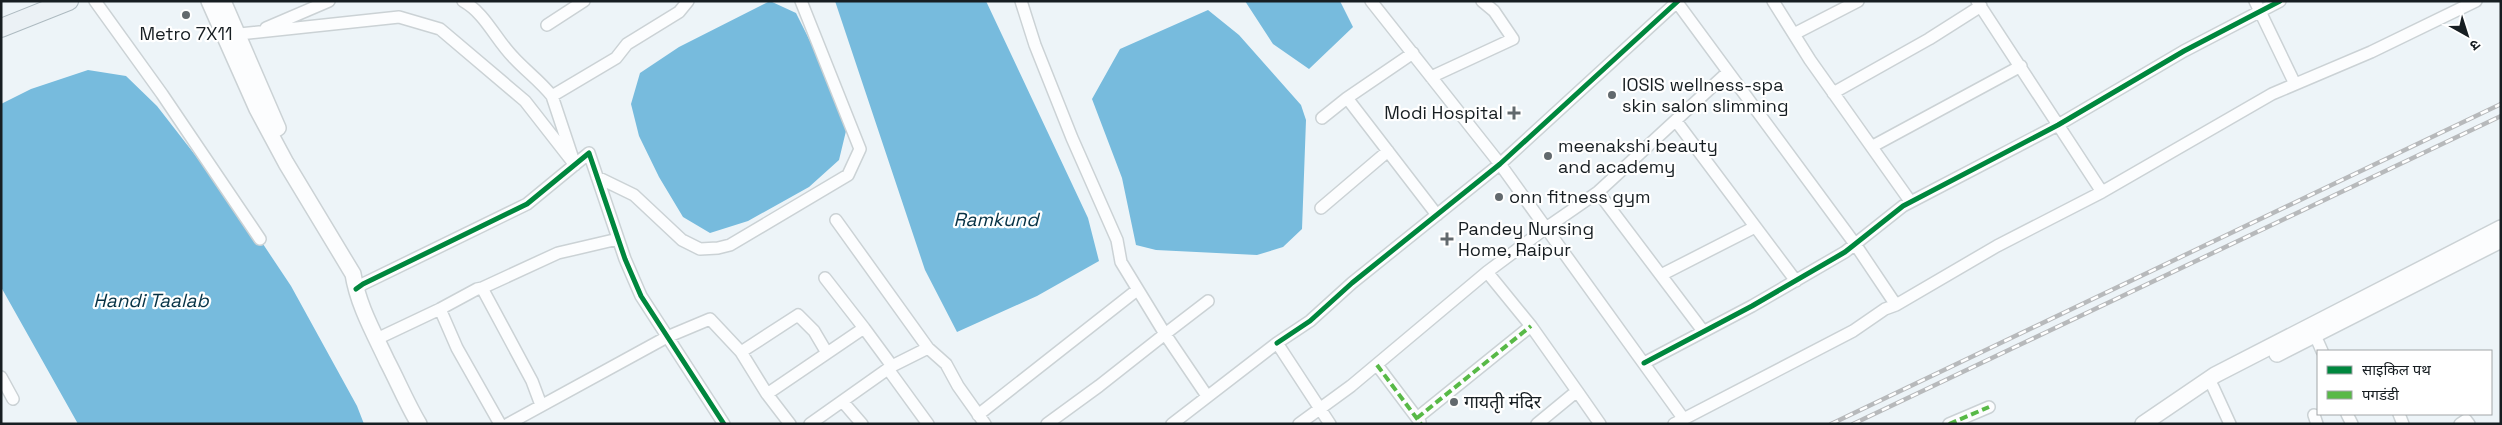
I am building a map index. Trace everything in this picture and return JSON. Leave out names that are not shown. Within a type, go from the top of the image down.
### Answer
[{"type":"main road","points":[[1,17],[40,1]]},
{"type":"main road","points":[[1,28],[69,1]]},
{"type":"street","points":[[95,1],[162,94],[260,240]]},
{"type":"street","points":[[209,1],[232,35],[281,136],[309,187],[359,268],[359,286],[408,405],[419,424]]},
{"type":"street","points":[[223,1],[232,35]]},
{"type":"street","points":[[255,33],[329,1]]},
{"type":"street","points":[[463,1],[476,8],[513,57],[540,81],[552,96],[575,165]]},
{"type":"street","points":[[547,25],[584,1]]},
{"type":"street","points":[[552,96],[616,58],[627,44],[679,12],[688,1]]},
{"type":"street","points":[[597,177],[634,195],[682,240],[700,249],[730,245],[768,220],[780,216],[848,175],[860,149],[801,1]]},
{"type":"street","points":[[1035,1],[1022,2],[1035,44],[1072,138],[1117,240],[1121,262],[1206,396]]},
{"type":"street","points":[[1432,76],[1513,39],[1494,11],[1482,1]]},
{"type":"street","points":[[1172,424],[1277,343],[1310,321],[1352,282],[1500,164],[1677,1],[1855,244],[1896,305]]},
{"type":"street","points":[[1773,1],[1833,93],[1873,146],[1910,201]]},
{"type":"street","points":[[1794,34],[1858,1]]},
{"type":"street","points":[[1644,363],[1796,281],[1855,244],[1910,201],[2058,125],[2257,6],[2280,1]]},
{"type":"street","points":[[1374,2],[1500,164],[1644,363],[1678,421],[1852,331],[1885,309],[1896,305],[1997,246],[2102,192],[2272,94],[2371,52],[2476,1]]},
{"type":"street","points":[[1833,93],[1929,39],[1979,4],[2102,192]]},
{"type":"street","points":[[2257,6],[2295,84]]},
{"type":"street","points":[[232,35],[399,17],[440,30],[525,101],[575,165]]},
{"type":"street","points":[[1322,118],[1347,98],[1412,53]]},
{"type":"street","points":[[1873,146],[2021,66]]},
{"type":"street","points":[[1299,424],[1377,365],[1488,272],[1598,192],[1728,72]]},
{"type":"street","points":[[1347,98],[1437,215]]},
{"type":"street","points":[[1676,121],[1796,281]]},
{"type":"street","points":[[1321,208],[1388,150]]},
{"type":"street","points":[[359,286],[527,204],[589,153],[618,239],[641,296],[724,424]]},
{"type":"street","points":[[1598,192],[1703,331]]},
{"type":"street","points":[[836,220],[928,348],[946,364],[982,419],[1137,290]]},
{"type":"street","points":[[1661,275],[1755,227]]},
{"type":"street","points":[[2143,424],[2215,376],[2501,228]]},
{"type":"street","points":[[383,336],[477,289],[558,253],[618,239]]},
{"type":"street","points":[[2158,424],[2169,414],[2213,387],[2501,240]]},
{"type":"street","points":[[1488,272],[1531,326],[1600,424]]},
{"type":"street","points":[[825,278],[864,328],[928,424]]},
{"type":"street","points":[[359,286],[411,394],[429,424]]},
{"type":"street","points":[[482,288],[532,382],[540,405]]},
{"type":"street","points":[[1047,424],[1208,301]]},
{"type":"street","points":[[440,309],[457,348],[500,424]]},
{"type":"street","points":[[741,352],[798,315],[814,331],[827,353]]},
{"type":"street","points":[[508,424],[540,405],[620,365],[667,337],[710,319],[741,352],[767,394],[790,424]]},
{"type":"street","points":[[1377,365],[1419,421],[1531,326]]},
{"type":"street","points":[[767,394],[864,328]]},
{"type":"street","points":[[1277,343],[1306,384],[1319,409],[1330,424]]},
{"type":"street","points":[[810,424],[890,368],[928,348]]},
{"type":"street","points":[[1,377],[13,399]]},
{"type":"street","points":[[2213,387],[2230,424]]},
{"type":"street","points":[[1537,424],[1577,392]]},
{"type":"street","points":[[843,402],[862,424]]},
{"type":"street","points":[[1949,424],[1989,407]]},
{"type":"street","points":[[2460,424],[2466,420],[2469,424]]},
{"type":"water","points":[[770,1],[796,13],[822,65],[846,131],[839,160],[809,187],[748,221],[710,233],[683,217],[659,177],[639,136],[631,104],[640,73],[679,47]]},
{"type":"water","name":"Ramkund","points":[[835,1],[986,1],[1088,218],[1099,261],[1037,296],[957,332],[925,270]]},
{"type":"water","points":[[1245,1],[1340,1],[1353,27],[1309,69],[1273,44]]},
{"type":"water","points":[[1208,10],[1239,35],[1301,105],[1306,120],[1302,229],[1283,247],[1257,255],[1156,250],[1136,245],[1122,178],[1092,99],[1120,49]]},
{"type":"water","name":"Handi Taalab","points":[[88,70],[126,76],[157,106],[255,232],[291,286],[357,406],[364,424],[78,424],[1,287],[1,104],[31,89]]},
{"type":"railway","points":[[1831,424],[2501,104]]},
{"type":"railway","points":[[1853,424],[2501,116]]},
{"type":"marked path","points":[[1417,418],[1531,326]]},
{"type":"marked path","points":[[1377,365],[1421,424]]},
{"type":"marked path","points":[[1949,424],[1989,407]]},
{"type":"cycle path","points":[[1277,343],[1310,321],[1352,283],[1500,164],[1678,1]]},
{"type":"cycle path","points":[[1644,363],[1752,306],[1845,252],[1903,206],[2058,125],[2184,51],[2280,1]]},
{"type":"cycle path","points":[[356,289],[527,204],[589,153],[625,259],[641,296],[724,424]]},
{"type":"place","name":"Metro 7X11","points":[[186,15]]},
{"type":"place","name":"IOSIS wellness-spa skin salon slimming","points":[[1612,95]]},
{"type":"place","name":"Modi Hospital","points":[[1514,113]]},
{"type":"place","name":"meenakshi beauty and academy","points":[[1548,156]]},
{"type":"place","name":"onn fitness gym","points":[[1499,197]]},
{"type":"place","name":"Pandey Nursing Home, Raipur","points":[[1447,239]]},
{"type":"place","name":"गायतृी मंदिर","points":[[1454,402]]}]
